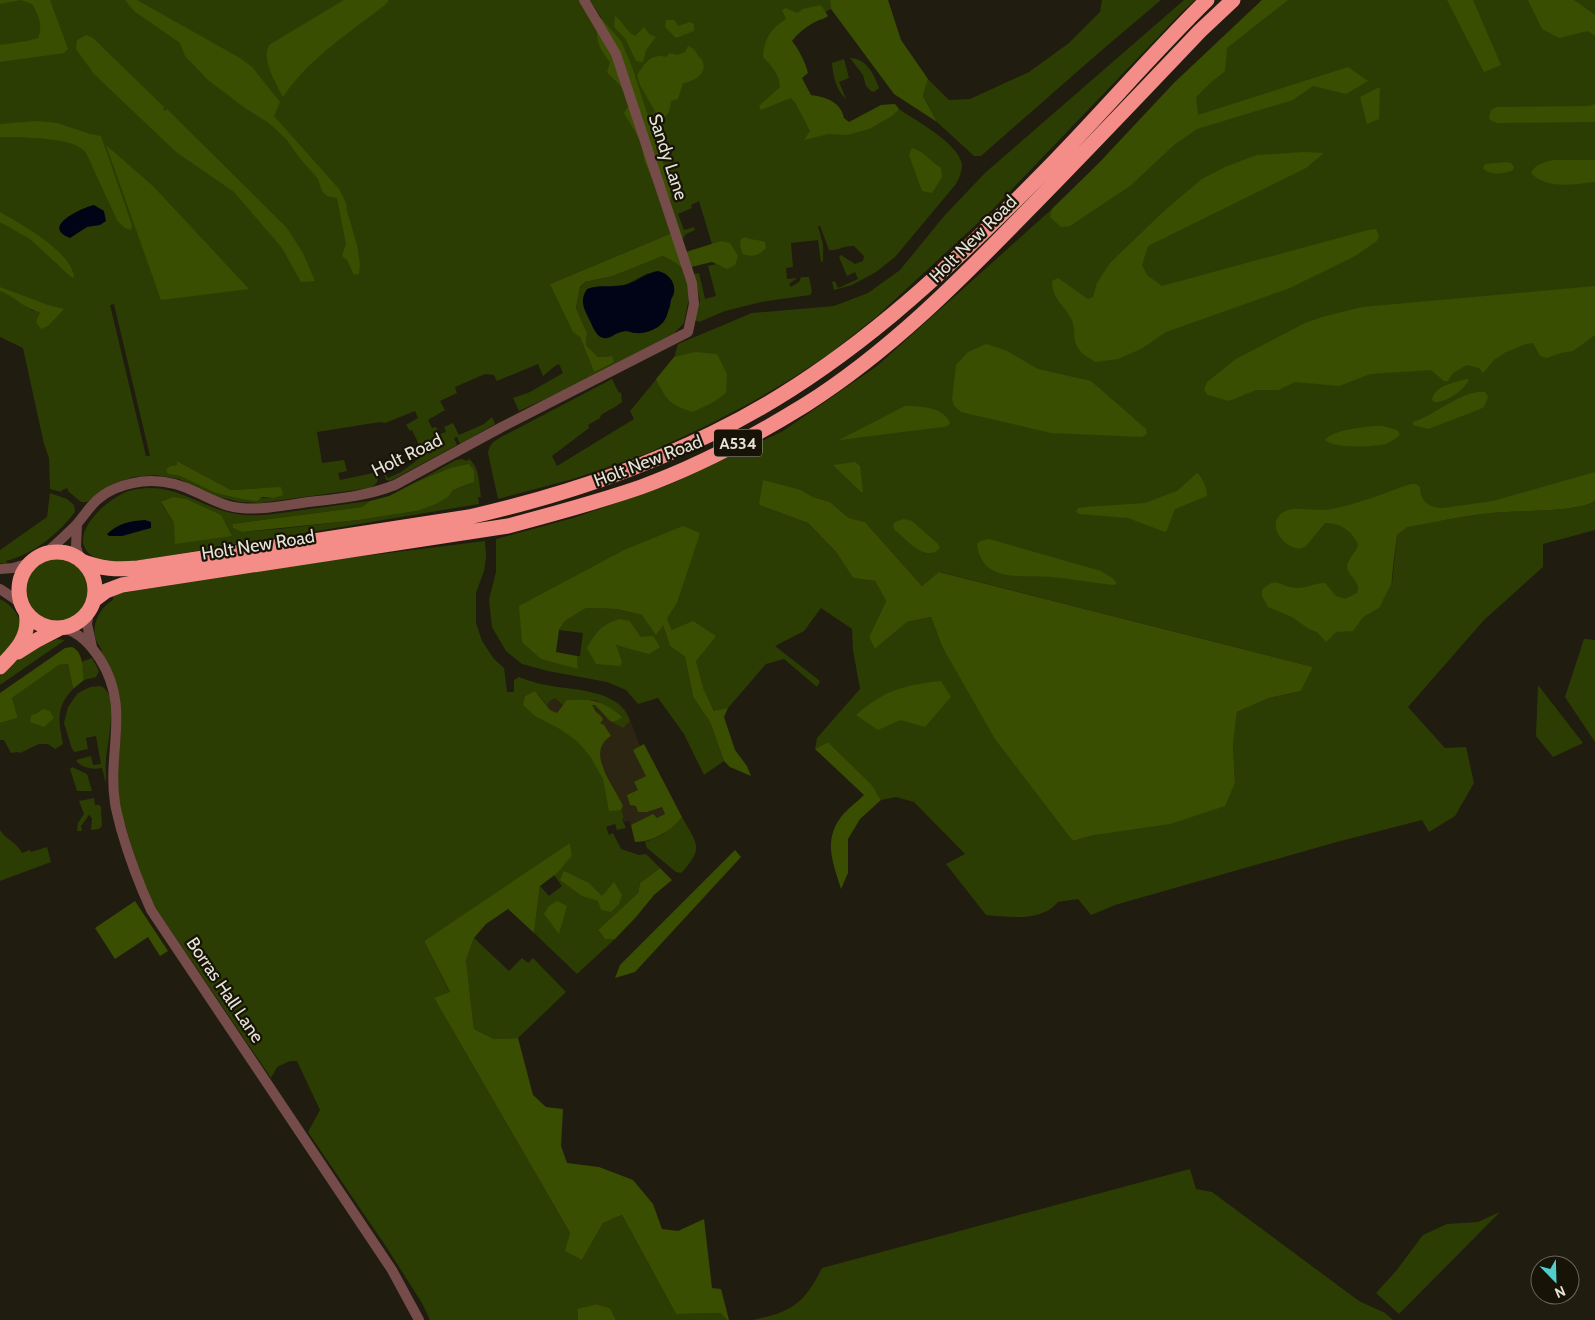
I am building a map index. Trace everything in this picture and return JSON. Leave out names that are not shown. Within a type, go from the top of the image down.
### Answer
[{"type":"highway","name":"Holt New Road","points":[[81,560],[99,568],[138,568],[469,518],[513,507],[596,481],[650,462],[715,433],[775,399],[830,363],[926,285],[1049,167],[1176,30],[1207,0]]},
{"type":"highway","name":"Holt New Road","points":[[92,605],[107,590],[122,585],[472,532],[541,518],[643,486],[702,462],[754,435],[806,404],[861,366],[943,295],[994,245],[1200,31],[1233,0]]},
{"type":"highway","points":[[0,667],[21,645],[25,634],[27,621],[19,592],[23,572],[30,563],[45,554],[66,553],[81,560],[89,569],[94,579],[95,589],[92,605],[81,620],[37,640],[12,655]]},
{"type":"highway","points":[[25,610],[44,626],[62,628]]},
{"type":"street","name":"Sandy Lane","points":[[584,0],[616,54],[692,283],[694,304],[688,332]]},
{"type":"street","name":"Holt Road","points":[[45,554],[77,524],[86,511],[101,497],[122,486],[144,480],[176,484],[214,501],[240,508],[268,507],[380,491],[395,485],[500,428],[688,332]]},
{"type":"street","points":[[77,524],[76,547],[81,560]]},
{"type":"street","points":[[0,569],[13,568],[30,563]]},
{"type":"street","points":[[0,589],[16,599],[25,610]]},
{"type":"street","name":"Borras Hall Lane","points":[[92,605],[87,624],[92,648]]},
{"type":"street","name":"Borras Hall Lane","points":[[62,628],[80,635],[92,648],[106,669],[114,694],[117,724],[112,771],[115,804],[138,882],[151,910],[392,1270],[419,1320]]},
{"type":"shaded area","points":[[544,685],[598,694],[619,703],[627,712],[640,746],[677,816],[634,839],[630,821],[624,822],[622,819],[624,817],[609,780],[543,713]]},
{"type":"green space","points":[[0,0],[580,0],[614,56],[672,233],[550,284],[580,337],[594,372],[612,356],[598,357],[586,345],[587,333],[576,308],[580,288],[585,282],[613,276],[663,256],[676,263],[686,272],[689,298],[684,323],[673,334],[580,383],[519,411],[513,398],[530,392],[563,373],[559,364],[543,376],[538,364],[497,381],[494,375],[485,374],[455,387],[457,393],[440,401],[445,410],[428,420],[432,428],[436,427],[440,434],[446,432],[444,427],[453,423],[459,435],[484,424],[492,417],[495,424],[460,444],[457,437],[454,438],[457,445],[390,481],[386,480],[383,471],[388,478],[401,472],[424,455],[412,430],[410,431],[406,425],[418,418],[415,411],[385,423],[380,422],[317,432],[322,463],[344,460],[347,471],[338,473],[340,480],[378,472],[377,482],[370,488],[260,503],[240,502],[215,496],[179,479],[155,475],[133,477],[110,485],[87,502],[81,502],[68,491],[68,488],[61,492],[50,489],[49,458],[44,444],[23,348],[0,337],[0,291],[9,294],[33,311],[52,310],[0,289]],"holes":[[[648,273],[674,294],[670,308],[635,333],[619,332],[611,286],[625,285]],[[114,304],[150,456],[146,456],[110,305]],[[177,461],[231,490],[263,488],[273,498],[241,499],[215,493],[180,476],[168,474],[170,466],[178,465]]]},
{"type":"green space","points":[[0,0],[21,0],[0,4]]},
{"type":"green space","points":[[21,0],[50,0],[68,49],[64,53],[0,62],[0,45],[38,38],[40,21],[37,12],[32,4]]},
{"type":"green space","points":[[125,0],[137,0],[240,58],[252,67],[280,102],[274,116],[339,189],[346,203],[357,245],[360,264],[359,274],[354,275],[347,260],[342,256],[346,244],[337,198],[327,196],[322,191],[318,179],[287,140],[269,123],[245,108],[208,80],[185,56],[180,43],[134,11]]},
{"type":"green space","points":[[344,0],[389,0],[317,58],[293,83],[283,97],[268,65],[267,51],[269,45]]},
{"type":"green space","points":[[590,0],[830,0],[831,9],[767,43],[814,136],[894,106],[934,132],[953,148],[962,165],[956,184],[895,257],[876,272],[852,285],[834,290],[832,282],[835,281],[838,288],[858,279],[855,272],[847,276],[839,257],[841,255],[855,264],[863,261],[864,256],[854,246],[829,250],[820,226],[818,226],[823,245],[823,261],[821,262],[818,240],[791,243],[793,267],[786,268],[787,279],[797,278],[789,284],[791,287],[799,282],[801,277],[809,277],[812,292],[810,295],[761,302],[725,311],[699,322],[695,320],[700,300],[694,274],[699,273],[705,299],[716,296],[708,266],[716,264],[726,268],[712,244],[699,201],[691,205],[692,208],[678,214],[684,230],[694,227],[695,230],[686,234],[682,240],[622,51]]},
{"type":"green space","points":[[830,0],[888,0],[901,40],[928,79],[923,96],[937,122],[894,94],[831,9]]},
{"type":"green space","points":[[1102,0],[1161,0],[981,156],[974,156],[937,122],[923,96],[928,79],[949,100],[970,99],[1029,72],[1069,43],[1100,12]]},
{"type":"green space","points":[[1184,0],[1195,0],[993,209],[876,317],[829,354],[752,402],[646,454],[573,479],[498,499],[488,453],[491,444],[500,437],[612,379],[619,393],[621,392],[622,402],[588,425],[589,428],[552,456],[557,466],[634,419],[630,411],[674,358],[678,344],[752,313],[834,306],[868,293],[900,270],[945,215],[985,173]]},
{"type":"green space","points":[[1262,0],[1595,0],[1595,476],[1493,505],[1395,516],[1392,584],[1397,535],[1407,526],[1492,513],[1574,508],[1595,501],[1595,530],[1543,544],[1543,567],[1484,620],[1408,707],[1445,748],[1466,747],[1474,783],[1455,816],[1429,832],[1422,820],[1333,843],[1115,905],[1091,915],[1078,899],[1058,902],[1043,913],[1025,917],[986,915],[946,864],[965,854],[914,802],[896,797],[881,800],[872,785],[828,742],[815,749],[817,738],[860,689],[853,650],[852,629],[821,608],[804,631],[775,646],[820,681],[817,687],[784,659],[766,664],[728,708],[715,712],[702,688],[696,661],[672,630],[667,619],[677,603],[699,532],[522,642],[578,669],[577,656],[580,656],[583,633],[559,630],[565,621],[586,608],[617,609],[642,615],[663,625],[670,646],[685,657],[693,697],[710,722],[724,761],[704,775],[684,734],[658,698],[638,704],[626,690],[607,682],[522,664],[506,651],[492,627],[489,600],[496,572],[496,539],[573,518],[671,484],[783,431],[877,366],[1052,209],[1099,163],[1174,83]],"holes":[[[801,490],[813,497],[830,502],[849,518],[865,522],[922,586],[940,572],[1313,667],[1301,691],[1269,698],[1237,712],[1233,745],[1235,783],[1073,841],[942,646],[931,617],[907,622],[875,649],[869,637],[886,601],[875,581],[853,578],[836,552],[808,523],[759,505]],[[630,621],[641,637],[631,648],[615,645]]]},
{"type":"green space","points":[[1262,0],[1288,0],[1227,48],[1225,71],[1196,97],[1198,115],[1348,67],[1368,81],[1346,94],[1313,86],[1293,100],[1197,129],[1174,145],[1130,186],[1070,226],[1061,227],[1050,217],[1052,209],[1099,163],[1174,83]]},
{"type":"green space","points":[[1447,0],[1473,0],[1501,65],[1484,72]]},
{"type":"green space","points":[[1528,0],[1574,0],[1595,15],[1595,36],[1588,31],[1559,38],[1542,29]]},
{"type":"green space","points":[[821,5],[828,16],[807,27],[792,41],[805,64],[808,73],[802,78],[811,95],[832,101],[840,108],[844,118],[849,122],[881,105],[895,104],[899,109],[892,116],[869,129],[847,135],[828,134],[804,140],[810,131],[791,98],[761,110],[759,106],[780,87],[774,70],[763,57],[767,39],[772,30],[786,19],[782,10],[786,8],[797,13],[803,9]]},
{"type":"green space","points":[[615,16],[635,36],[644,27],[649,34],[656,37],[646,50],[643,62],[636,61],[625,38],[614,27]]},
{"type":"green space","points":[[601,18],[621,41],[632,67],[649,119],[657,135],[656,145],[669,178],[671,197],[669,204],[653,182],[644,160],[641,142],[624,113],[629,105],[628,94],[607,72],[610,62],[602,51],[597,38],[597,19]]},
{"type":"green space","points":[[666,20],[674,20],[678,26],[690,22],[694,24],[694,31],[676,38],[665,27]]},
{"type":"green space","points":[[86,35],[93,38],[165,108],[163,110],[166,111],[167,109],[287,228],[303,253],[315,281],[301,282],[282,248],[234,192],[176,152],[94,74],[76,49],[77,40]]},
{"type":"green space","points":[[688,46],[702,60],[704,65],[702,73],[695,79],[683,83],[678,99],[671,101],[669,112],[660,120],[640,85],[637,75],[652,58],[656,56],[666,57],[670,53],[677,55],[685,52]]},
{"type":"green space","points":[[850,58],[861,61],[869,68],[879,88],[874,92],[866,86],[863,75]]},
{"type":"green space","points":[[844,59],[849,78],[839,82],[846,99],[836,82],[832,63]]},
{"type":"green space","points":[[1380,87],[1379,119],[1367,124],[1360,97]]},
{"type":"green space","points":[[1595,104],[1595,122],[1497,123],[1490,120],[1489,117],[1491,110],[1497,107],[1589,106]]},
{"type":"green space","points":[[37,121],[57,123],[101,136],[132,225],[131,230],[125,228],[117,220],[83,149],[55,140],[0,137],[0,124]]},
{"type":"green space","points":[[106,145],[153,186],[249,289],[161,300]]},
{"type":"green space","points":[[912,148],[941,168],[942,177],[932,193],[922,191],[909,155]]},
{"type":"green space","points":[[1304,152],[1324,153],[1306,168],[1148,246],[1142,265],[1147,275],[1162,286],[1368,230],[1376,229],[1379,236],[1377,241],[1355,256],[1290,288],[1166,332],[1141,349],[1118,359],[1095,362],[1082,353],[1075,341],[1073,323],[1054,294],[1052,281],[1058,278],[1088,299],[1093,297],[1097,283],[1110,263],[1164,211],[1202,179],[1225,167],[1257,155]]},
{"type":"green space","points":[[1554,160],[1595,160],[1595,182],[1570,185],[1553,184],[1537,178],[1531,173],[1538,165]]},
{"type":"green space","points":[[1511,163],[1514,167],[1513,170],[1497,174],[1486,171],[1483,168],[1485,164]]},
{"type":"green space","points":[[0,212],[32,231],[54,248],[70,266],[73,278],[30,239],[0,222]]},
{"type":"green space","points":[[672,233],[686,272],[676,263],[663,256],[613,276],[585,282],[580,287],[576,308],[587,333],[586,345],[598,357],[612,356],[614,362],[594,372],[580,337],[573,332],[550,284]]},
{"type":"green space","points":[[745,237],[765,242],[766,248],[756,255],[743,254],[740,246],[741,239]]},
{"type":"green space","points":[[721,241],[730,243],[738,256],[735,265],[727,269],[712,262],[691,267],[686,252]]},
{"type":"green space","points":[[1595,286],[1595,335],[1573,351],[1547,358],[1540,356],[1533,343],[1506,352],[1494,360],[1483,373],[1479,368],[1467,365],[1453,373],[1448,381],[1444,381],[1431,370],[1370,374],[1339,386],[1295,382],[1278,390],[1256,390],[1229,401],[1208,395],[1204,390],[1207,382],[1236,359],[1305,323],[1322,317],[1362,307]]},
{"type":"green space","points":[[0,287],[64,309],[48,326],[41,329],[36,322],[40,312],[30,309],[0,291]]},
{"type":"green space","points":[[986,344],[1007,351],[1038,369],[1091,381],[1146,429],[1147,434],[1142,437],[1051,433],[961,412],[954,406],[952,399],[956,365],[968,352]]},
{"type":"green space","points":[[695,352],[717,354],[727,374],[726,393],[712,403],[693,412],[679,407],[670,401],[656,379],[674,357]]},
{"type":"green space","points":[[1469,379],[1464,387],[1454,395],[1439,402],[1434,402],[1432,399],[1434,394],[1441,388]]},
{"type":"green space","points":[[1478,392],[1485,392],[1488,397],[1484,407],[1428,429],[1413,425],[1413,422],[1422,419],[1453,401]]},
{"type":"green space","points":[[905,406],[931,408],[943,414],[950,423],[948,426],[943,427],[839,440]]},
{"type":"green space","points":[[1372,426],[1383,426],[1397,430],[1400,434],[1388,443],[1374,446],[1342,446],[1325,440],[1340,432]]},
{"type":"green space","points":[[462,459],[467,461],[469,459],[473,463],[478,476],[481,497],[478,497],[479,504],[136,561],[113,561],[96,558],[84,547],[83,537],[86,528],[93,518],[111,501],[129,491],[145,488],[175,492],[230,513],[245,515],[274,514],[370,501],[362,507],[232,524],[233,528],[242,532],[278,529],[417,511],[449,496],[453,490],[472,483],[450,468],[418,481],[456,460]],"holes":[[[161,503],[232,536],[174,523]]]},
{"type":"green space","points":[[177,461],[231,490],[281,487],[283,495],[273,498],[262,497],[257,501],[215,493],[180,476],[168,474],[166,470],[170,466],[177,465]]},
{"type":"green space","points":[[855,462],[860,466],[863,492],[833,465]]},
{"type":"green space","points":[[469,464],[474,471],[474,482],[453,490],[449,496],[436,504],[417,511],[359,520],[242,532],[233,528],[232,524],[362,507],[370,501],[389,496],[418,481],[450,468]]},
{"type":"green space","points":[[1595,472],[1595,501],[1586,505],[1574,508],[1481,514],[1407,527],[1397,535],[1391,584],[1379,608],[1363,617],[1353,631],[1336,632],[1326,642],[1317,632],[1309,629],[1292,617],[1268,607],[1262,596],[1262,590],[1272,583],[1298,588],[1325,583],[1336,596],[1345,599],[1357,593],[1358,585],[1347,567],[1358,544],[1352,535],[1345,528],[1336,524],[1325,523],[1306,546],[1295,548],[1279,536],[1277,530],[1277,519],[1286,511],[1292,509],[1323,510],[1334,508],[1357,503],[1411,484],[1416,484],[1420,487],[1420,492],[1426,503],[1434,507],[1443,508],[1493,501]]},
{"type":"green space","points":[[1197,473],[1204,483],[1207,496],[1175,509],[1165,532],[1128,518],[1079,514],[1076,512],[1078,508],[1085,507],[1145,503],[1177,491]]},
{"type":"green space","points":[[763,480],[801,490],[813,497],[830,502],[849,518],[865,522],[922,586],[939,572],[1313,667],[1301,691],[1269,698],[1237,712],[1233,745],[1235,783],[1225,806],[1170,824],[1094,835],[1073,841],[995,739],[942,646],[931,617],[907,622],[875,649],[869,637],[886,601],[875,581],[853,578],[836,552],[808,523],[759,505]]},
{"type":"green space","points":[[50,493],[67,499],[74,505],[75,512],[45,542],[16,558],[6,561],[7,563],[0,563],[0,550],[47,517]]},
{"type":"green space","points":[[173,497],[186,499],[221,515],[232,536],[175,544],[174,523],[161,502]]},
{"type":"green space","points":[[904,519],[912,521],[940,548],[928,553],[916,548],[894,529],[893,525],[895,522]]},
{"type":"green space","points":[[683,526],[700,533],[677,603],[667,619],[672,630],[693,621],[716,636],[696,661],[703,688],[714,711],[728,708],[724,717],[735,750],[747,766],[751,776],[730,767],[724,761],[710,722],[693,697],[685,657],[670,646],[663,625],[656,635],[642,615],[617,609],[586,608],[565,621],[559,630],[556,652],[577,656],[578,669],[541,659],[522,642],[519,606],[624,550]]},
{"type":"green space","points":[[989,539],[1101,571],[1117,583],[1114,585],[1052,577],[1006,575],[996,572],[987,566],[981,557],[977,544],[980,541]]},
{"type":"green space","points":[[485,541],[486,557],[484,571],[476,593],[476,623],[482,641],[494,659],[504,668],[507,692],[514,692],[514,680],[519,677],[536,683],[594,693],[616,702],[624,710],[630,721],[623,728],[610,721],[614,722],[623,716],[596,700],[568,700],[564,706],[555,698],[548,702],[548,706],[535,691],[525,696],[571,729],[609,780],[624,817],[622,819],[626,828],[617,830],[615,824],[606,827],[609,835],[613,833],[621,849],[639,855],[646,854],[660,868],[640,883],[638,893],[598,930],[605,939],[615,939],[577,974],[534,933],[540,886],[549,896],[562,886],[554,875],[572,856],[570,844],[424,941],[450,993],[434,998],[570,1233],[566,1251],[582,1260],[603,1223],[622,1215],[676,1314],[722,1313],[727,1320],[616,1320],[610,1308],[596,1304],[577,1309],[578,1320],[430,1320],[422,1303],[387,1248],[308,1132],[320,1110],[297,1061],[290,1061],[277,1067],[271,1078],[155,907],[140,874],[116,794],[121,732],[100,652],[102,651],[94,631],[98,616],[113,600],[113,596],[121,593],[316,562]]},
{"type":"green space","points":[[57,558],[69,560],[80,567],[87,578],[89,590],[87,602],[80,613],[69,620],[57,622],[45,620],[34,613],[27,602],[25,590],[27,578],[34,567],[45,560]]},
{"type":"green space","points":[[0,599],[13,609],[19,618],[20,629],[13,644],[0,658]]},
{"type":"green space","points":[[619,619],[630,621],[641,637],[653,636],[660,647],[649,654],[616,645],[622,662],[620,666],[596,664],[587,648],[600,630]]},
{"type":"green space","points":[[57,639],[65,640],[0,685],[0,676],[13,662],[37,645],[40,647]]},
{"type":"green space","points":[[1584,639],[1595,640],[1595,742],[1565,697]]},
{"type":"green space","points":[[72,647],[76,649],[81,657],[84,680],[73,689],[68,664],[59,665],[12,698],[18,718],[0,723],[0,693],[65,648]]},
{"type":"green space","points":[[92,658],[99,671],[96,677],[84,680],[81,662]]},
{"type":"green space","points":[[68,664],[73,689],[61,708],[59,721],[63,744],[55,749],[48,744],[39,744],[20,753],[11,753],[4,740],[0,740],[0,723],[18,718],[12,698],[59,665]]},
{"type":"green space","points":[[941,681],[951,697],[925,727],[900,720],[878,730],[856,715],[876,700],[896,690],[916,684]]},
{"type":"green space","points":[[1538,685],[1583,743],[1553,757],[1536,736]]},
{"type":"green space","points":[[100,686],[106,690],[110,698],[111,708],[106,784],[102,768],[88,768],[76,760],[91,756],[93,765],[101,764],[96,736],[86,738],[88,749],[75,752],[72,749],[64,723],[68,707],[78,693],[90,687]]},
{"type":"green space","points":[[535,691],[550,710],[557,713],[567,700],[591,700],[609,707],[623,717],[614,722],[610,721],[595,705],[592,705],[602,717],[603,720],[600,723],[604,725],[611,736],[603,743],[600,751],[601,760],[604,770],[623,806],[621,810],[609,811],[603,779],[590,756],[577,741],[560,729],[535,716],[523,705],[525,696]]},
{"type":"green space","points":[[43,709],[50,711],[54,718],[44,727],[30,722],[31,715]]},
{"type":"green space","points":[[828,742],[872,785],[881,800],[860,819],[848,839],[848,873],[841,889],[831,852],[832,835],[841,817],[864,795],[815,749]]},
{"type":"green space","points":[[644,744],[682,817],[673,827],[661,835],[642,842],[635,842],[631,825],[653,814],[657,818],[665,814],[662,807],[647,812],[638,812],[636,806],[630,805],[627,795],[638,790],[634,782],[646,776],[633,750]]},
{"type":"green space","points":[[72,767],[87,774],[92,791],[77,791],[70,769]]},
{"type":"green space","points":[[94,798],[95,805],[101,807],[102,826],[99,829],[91,830],[92,818],[89,815],[81,826],[82,831],[77,831],[78,823],[84,814],[79,801]]},
{"type":"green space","points":[[682,817],[695,840],[696,851],[689,864],[681,873],[676,872],[647,848],[645,842],[662,835]]},
{"type":"green space","points":[[0,830],[22,853],[47,847],[51,862],[0,881]]},
{"type":"green space","points":[[570,843],[572,856],[556,874],[540,886],[534,933],[508,909],[486,924],[474,938],[466,960],[474,1029],[494,1039],[518,1038],[533,1095],[546,1107],[563,1109],[561,1146],[567,1163],[599,1167],[633,1180],[653,1204],[662,1229],[678,1231],[704,1219],[712,1288],[721,1289],[729,1320],[721,1313],[676,1314],[622,1215],[603,1223],[582,1260],[565,1251],[570,1233],[434,998],[450,992],[424,941]]},
{"type":"green space","points":[[735,850],[741,857],[635,972],[615,978],[620,965]]},
{"type":"green space","points":[[660,868],[672,880],[654,895],[615,939],[605,939],[598,930],[638,893],[640,883]]},
{"type":"green space","points":[[564,871],[589,883],[602,896],[614,882],[622,895],[619,904],[611,912],[601,910],[598,901],[582,896],[560,880]]},
{"type":"green space","points":[[135,901],[168,951],[160,956],[148,937],[115,959],[95,928]]},
{"type":"green space","points":[[557,901],[567,906],[559,934],[544,914],[549,906]]},
{"type":"green space","points":[[474,938],[509,971],[522,958],[528,963],[533,958],[566,992],[518,1038],[494,1039],[474,1029],[466,960]]},
{"type":"green space","points":[[1190,1169],[1196,1189],[1212,1192],[1359,1301],[1385,1313],[1393,1320],[752,1320],[787,1310],[809,1290],[822,1268]]},
{"type":"green space","points":[[1500,1212],[1399,1314],[1376,1293],[1396,1271],[1423,1235],[1447,1224],[1478,1222]]},
{"type":"green space","points":[[596,1304],[610,1308],[616,1320],[578,1320],[577,1309]]},
{"type":"water","points":[[94,205],[104,211],[106,221],[100,225],[87,227],[70,238],[62,234],[59,229],[66,218]]},
{"type":"water","points":[[658,271],[665,274],[674,285],[674,293],[664,321],[644,333],[625,331],[605,338],[599,336],[583,305],[583,297],[587,289],[628,284]]},
{"type":"water","points":[[145,520],[151,522],[151,528],[122,536],[109,536],[107,534],[125,523]]}]
